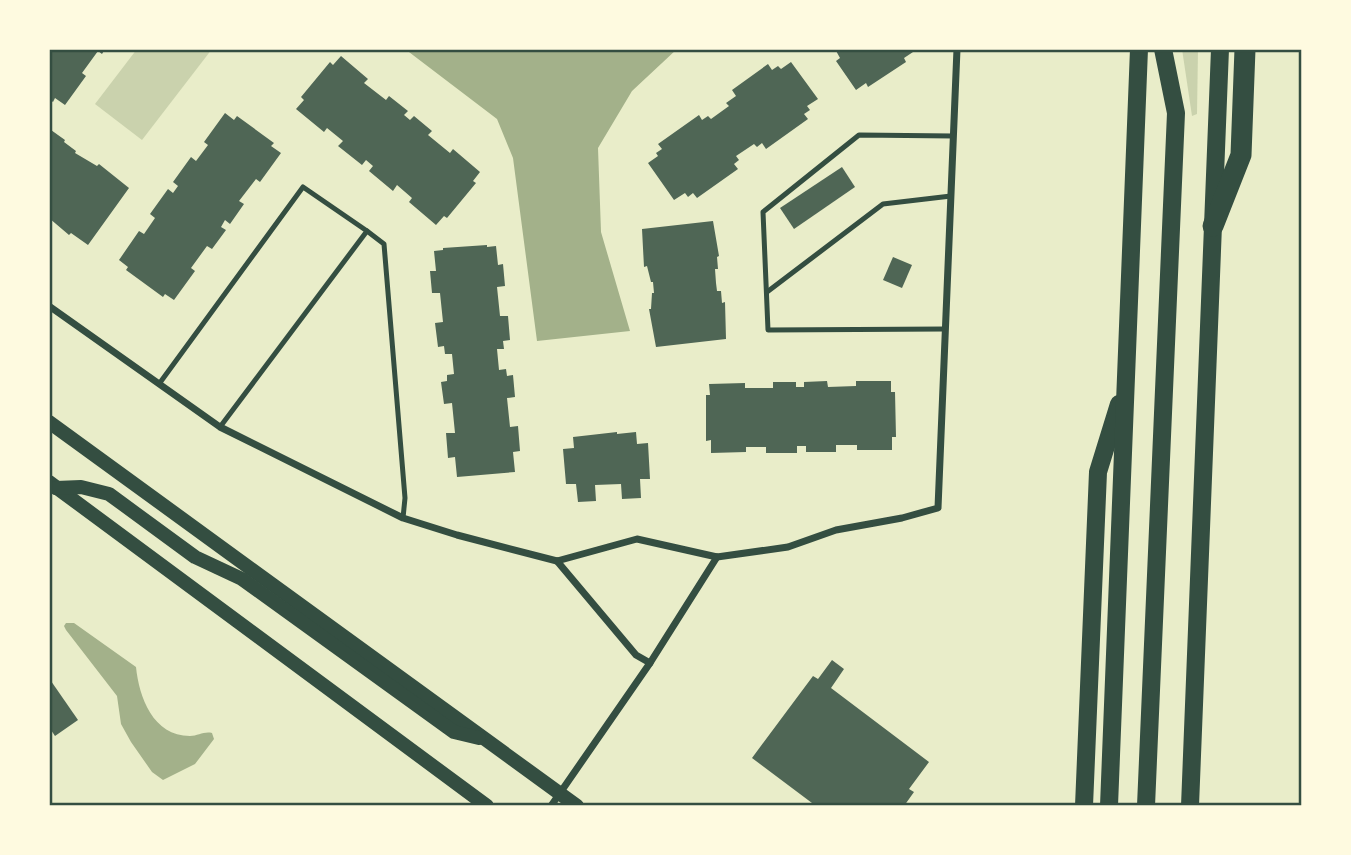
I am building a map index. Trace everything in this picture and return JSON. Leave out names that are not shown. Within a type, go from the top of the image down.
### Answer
[{"type":"highway","points":[[1213,226],[1241,155],[1245,49]]},
{"type":"main road","points":[[1109,806],[1139,49]]},
{"type":"main road","points":[[1146,806],[1175,113],[1163,49]]},
{"type":"main road","points":[[1190,806],[1220,49]]},
{"type":"main road","points":[[1084,806],[1098,472],[1127,380]]},
{"type":"main road","points":[[49,422],[577,806]]},
{"type":"main road","points":[[53,485],[81,487],[109,494],[195,557],[242,579],[454,732],[485,739]]},
{"type":"main road","points":[[53,485],[488,806]]},
{"type":"street","points":[[49,306],[220,427],[403,518],[557,561],[637,540],[718,557],[788,547],[836,530],[939,508],[957,49]]},
{"type":"street","points":[[551,806],[650,663],[718,557]]},
{"type":"street","points":[[557,561],[636,654],[650,663]]},
{"type":"lane","points":[[945,329],[768,330],[763,212],[859,135],[953,136]]},
{"type":"lane","points":[[159,384],[303,187],[384,244],[405,498],[403,518]]},
{"type":"lane","points":[[767,293],[883,204],[951,196]]},
{"type":"lane","points":[[220,427],[367,231]]},
{"type":"shaded area","points":[[137,49],[212,49],[142,140],[95,104]]},
{"type":"shaded area","points":[[405,49],[677,49],[632,91],[598,148],[601,232],[630,331],[537,341],[513,158],[497,119]]},
{"type":"shaded area","points":[[1182,49],[1198,49],[1197,114],[1192,116]]},
{"type":"shaded area","points":[[66,623],[74,623],[136,667],[140,690],[150,713],[166,729],[190,736],[212,733],[214,739],[195,764],[163,780],[152,772],[121,724],[117,696],[66,630]]},
{"type":"building","points":[[49,49],[105,49],[102,54],[98,51],[82,73],[86,76],[65,105],[55,98],[53,102],[49,99]]},
{"type":"building","points":[[835,49],[911,49],[913,52],[904,58],[906,62],[868,87],[866,83],[856,90],[836,61],[840,58]]},
{"type":"building","points":[[341,56],[368,79],[364,83],[386,100],[389,96],[408,111],[404,115],[410,120],[414,116],[432,131],[428,135],[450,153],[453,149],[480,172],[473,181],[476,183],[447,218],[444,216],[436,225],[409,202],[412,198],[397,185],[393,191],[369,171],[373,166],[366,160],[362,165],[338,146],[343,141],[327,128],[324,132],[296,109],[304,100],[301,97],[330,62],[333,65]]},
{"type":"building","points":[[791,62],[818,99],[807,106],[810,110],[804,114],[808,119],[766,149],[762,143],[757,147],[754,144],[736,156],[739,160],[734,164],[738,169],[697,198],[693,193],[688,197],[685,193],[674,200],[648,163],[658,156],[656,153],[662,149],[658,144],[699,115],[702,120],[708,116],[711,119],[729,106],[726,103],[736,96],[732,90],[768,64],[772,70],[778,66],[781,69]]},
{"type":"building","points":[[225,113],[234,120],[237,116],[274,143],[271,146],[281,153],[260,182],[256,179],[239,201],[244,204],[230,224],[225,220],[221,227],[226,230],[212,249],[207,246],[191,268],[195,271],[174,300],[165,294],[163,297],[126,270],[128,267],[119,260],[139,231],[144,234],[155,218],[150,214],[168,189],[173,193],[178,186],[173,182],[191,157],[196,161],[208,145],[204,142]]},
{"type":"building","points":[[51,130],[65,140],[75,153],[97,166],[99,164],[129,188],[88,245],[71,233],[69,235],[49,218]]},
{"type":"building","points":[[842,167],[855,187],[794,229],[780,208]]},
{"type":"building","points":[[713,221],[719,256],[718,269],[715,269],[716,283],[717,291],[721,291],[722,303],[725,302],[726,339],[656,347],[649,309],[654,293],[653,282],[647,266],[644,267],[642,229]]},
{"type":"building","points":[[496,246],[498,265],[503,264],[505,286],[497,287],[500,316],[508,316],[510,340],[503,341],[504,349],[497,349],[499,370],[506,369],[507,376],[513,375],[515,397],[507,398],[510,427],[518,426],[520,451],[513,452],[515,472],[457,477],[455,457],[448,458],[446,433],[455,433],[452,403],[444,404],[441,382],[447,381],[447,375],[454,374],[452,354],[445,354],[444,346],[438,347],[435,323],[443,322],[440,293],[432,293],[430,271],[436,271],[434,251]]},
{"type":"building","points":[[893,257],[912,265],[902,288],[883,280]]},
{"type":"building","points":[[827,381],[828,387],[856,386],[856,381],[891,381],[891,392],[895,392],[896,437],[892,437],[892,450],[857,450],[857,445],[836,445],[836,452],[806,452],[806,446],[797,446],[797,453],[766,453],[766,447],[746,447],[746,452],[711,453],[711,440],[706,441],[706,395],[710,395],[709,384],[745,383],[745,388],[773,388],[773,382],[796,382],[796,387],[804,387],[804,382]]},
{"type":"building","points":[[636,432],[637,444],[648,443],[650,479],[640,479],[641,498],[622,499],[621,484],[595,485],[596,501],[578,502],[576,484],[566,484],[563,449],[574,448],[573,437]]},
{"type":"building","points":[[832,660],[844,669],[831,688],[929,762],[909,789],[914,792],[904,806],[816,806],[752,758],[813,676],[818,679]]},
{"type":"building","points":[[51,681],[78,720],[55,736],[49,727]]}]
